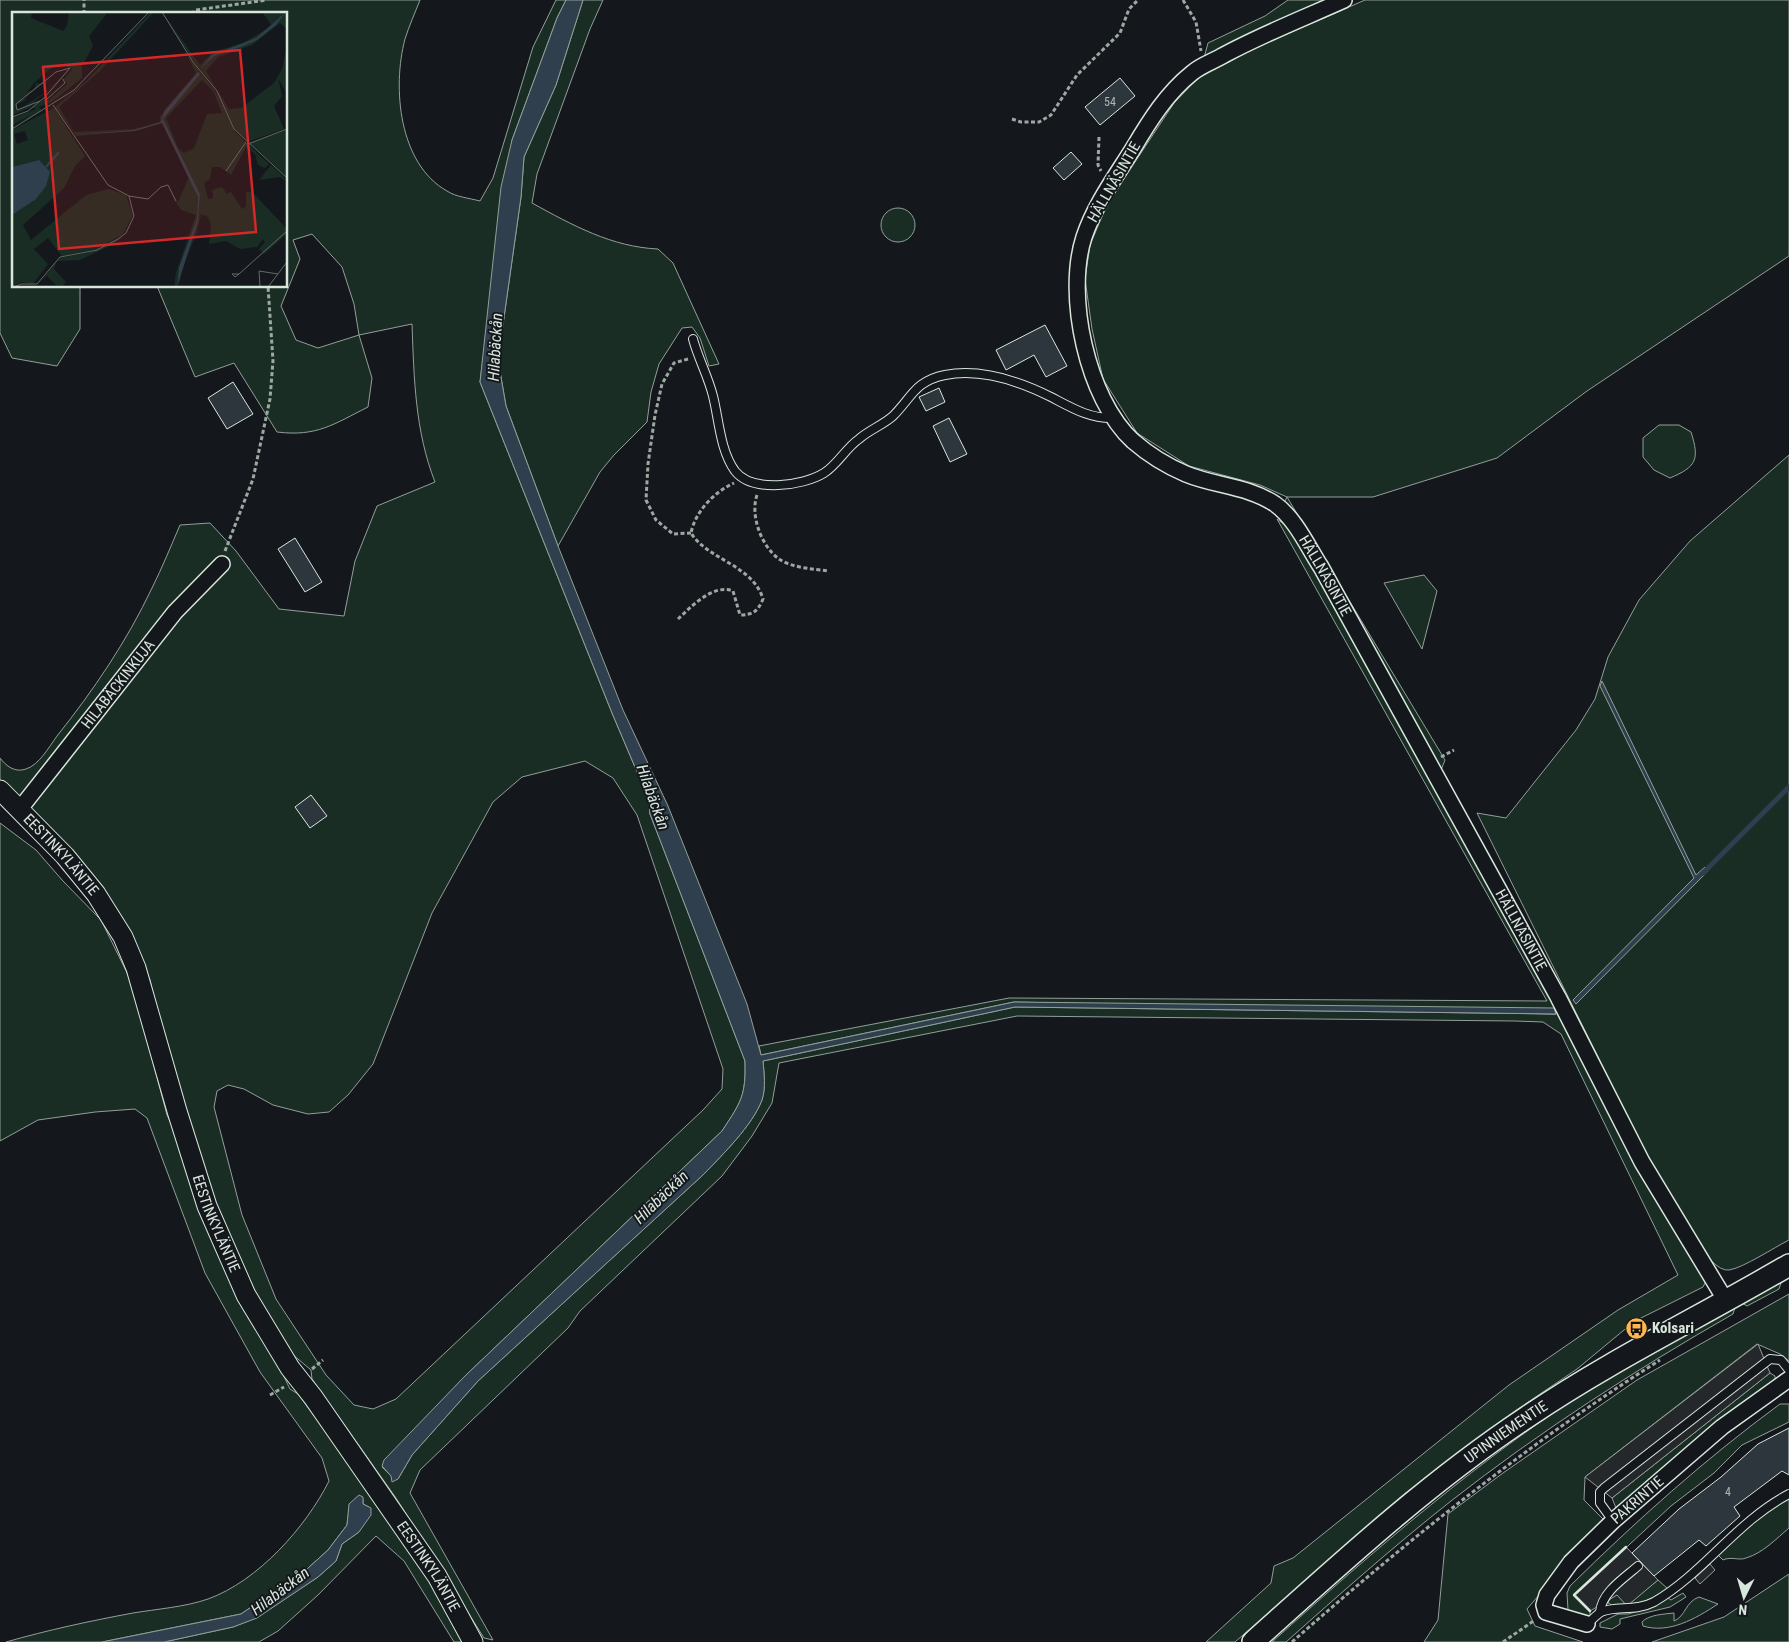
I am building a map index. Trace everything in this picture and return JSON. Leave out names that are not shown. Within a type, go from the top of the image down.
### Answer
[{"type":"main road","name":"UPINNIEMENTIE","points":[[1253,1642],[1403,1510],[1484,1448],[1573,1388],[1789,1265]]},
{"type":"street","name":"HÄLLNÄSINTIE","points":[[1344,0],[1249,42],[1193,72],[1174,89],[1153,116],[1097,206],[1084,237],[1077,282],[1078,318],[1095,383],[1132,440],[1161,461],[1186,474],[1259,495],[1276,505],[1299,532],[1335,593],[1558,996],[1642,1162],[1726,1300]]},
{"type":"street","name":"HILABÄCKINKUJA","points":[[19,810],[175,612],[222,564]]},
{"type":"street","name":"EESTINKYLÄNTIE","points":[[2,795],[65,856],[96,894],[123,937],[136,968],[176,1111],[204,1198],[227,1256],[246,1295],[290,1368],[388,1504],[437,1576],[474,1642]]},
{"type":"street","name":"PAKRINTIE","points":[[1546,1612],[1544,1605],[1547,1595],[1571,1562],[1613,1521],[1722,1427],[1789,1379]]},
{"type":"street","points":[[1546,1612],[1587,1624]]},
{"type":"lane","points":[[692,338],[712,394],[729,459],[736,472],[744,479],[760,484],[785,485],[825,473],[848,446],[894,415],[919,385],[946,375],[985,375],[1005,379],[1027,386],[1079,413],[1101,419],[1116,418]]},
{"type":"lane","points":[[1613,1521],[1600,1503],[1600,1492],[1604,1488],[1770,1359],[1781,1360],[1789,1370]]},
{"type":"lane","points":[[1587,1624],[1600,1612],[1634,1609],[1651,1603],[1668,1593],[1757,1513],[1789,1494]]},
{"type":"lane","points":[[1600,1612],[1601,1604],[1608,1593],[1638,1566]]},
{"type":"path","points":[[194,12],[196,10],[267,0]]},
{"type":"path","points":[[1012,118],[1021,122],[1039,122],[1051,115],[1077,75],[1120,33],[1129,9],[1138,0]]},
{"type":"path","points":[[1183,0],[1196,22],[1204,66]]},
{"type":"path","points":[[1099,137],[1098,165],[1102,174],[1112,181]]},
{"type":"path","points":[[222,564],[234,523],[253,479],[270,399],[273,361],[268,288]]},
{"type":"path","points":[[691,533],[673,534],[656,520],[646,500],[648,464],[662,384],[674,363],[698,356]]},
{"type":"path","points":[[678,619],[697,602],[721,590],[733,591],[740,615],[750,615],[759,608],[763,599],[760,590],[732,564],[696,541],[691,533],[693,522],[707,503],[727,486],[744,479]]},
{"type":"path","points":[[760,484],[755,501],[756,516],[764,540],[779,559],[804,567],[829,571]]},
{"type":"path","name":"UPINNIEMENTIE","points":[[1292,1642],[1421,1531],[1493,1474],[1617,1387],[1666,1356]]},
{"type":"path","points":[[1503,1642],[1546,1612]]},
{"type":"green space","points":[[0,0],[420,0],[405,39],[399,80],[403,123],[409,144],[418,163],[431,179],[451,193],[480,201],[493,178],[533,47],[556,0],[566,0],[557,18],[512,140],[480,382],[612,713],[649,800],[650,814],[745,1061],[744,1083],[738,1105],[722,1131],[465,1376],[382,1467],[391,1476],[398,1479],[412,1455],[478,1381],[704,1174],[728,1149],[751,1120],[762,1100],[764,1086],[763,1061],[1015,1007],[1556,1014],[1014,1002],[761,1055],[759,1046],[1009,998],[1547,1001],[1277,519],[1288,527],[1308,557],[1707,1279],[1703,1287],[1639,1319],[1577,1369],[1515,1411],[1403,1495],[1235,1642],[1206,1642],[1271,1583],[1274,1566],[1293,1558],[1509,1385],[1618,1310],[1678,1275],[1561,1034],[1543,1022],[1515,1021],[1017,1016],[779,1063],[772,1103],[752,1136],[722,1176],[580,1311],[568,1328],[420,1470],[410,1493],[493,1640],[484,1638],[396,1498],[312,1379],[311,1370],[292,1354],[269,1319],[239,1260],[213,1197],[163,1037],[150,980],[130,933],[117,910],[102,890],[0,781],[0,758],[8,766],[18,770],[31,767],[43,755],[84,701],[132,627],[180,525],[210,523],[236,551],[279,609],[344,616],[355,561],[377,506],[435,482],[428,463],[419,424],[412,324],[359,335],[372,378],[368,407],[325,428],[303,433],[277,432],[234,363],[195,377],[158,288],[288,288],[288,12],[12,12],[12,288],[80,288],[80,329],[57,366],[12,358],[0,333]],"holes":[[[312,234],[342,267],[354,304],[359,335],[318,348],[296,340],[281,306],[300,259],[293,240]],[[585,761],[613,778],[637,815],[723,1069],[722,1089],[703,1110],[396,1399],[373,1409],[354,1405],[326,1375],[276,1299],[242,1215],[214,1107],[217,1091],[228,1085],[244,1089],[273,1105],[308,1114],[329,1112],[348,1095],[373,1064],[432,913],[493,802],[522,777]]]},
{"type":"green space","points":[[583,0],[603,0],[590,29],[537,174],[532,203],[577,227],[608,239],[625,244],[658,249],[673,263],[719,364],[709,366],[700,338],[692,327],[682,328],[659,364],[651,392],[647,422],[600,472],[558,546],[506,406],[498,360],[521,197],[524,157],[556,85]]},
{"type":"green space","points":[[1288,0],[1338,0],[1204,58],[1208,43],[1265,16]]},
{"type":"green space","points":[[1365,0],[1789,0],[1789,256],[1587,391],[1497,458],[1373,497],[1287,497],[1260,485],[1189,466],[1137,433],[1103,379],[1092,329],[1085,279],[1090,245],[1106,207],[1133,165],[1174,103],[1197,79],[1253,49]]},
{"type":"green space","points":[[898,208],[910,213],[915,225],[910,237],[898,242],[886,237],[881,225],[886,213]]},
{"type":"green space","points":[[1659,425],[1679,425],[1691,432],[1694,442],[1694,461],[1686,470],[1670,478],[1654,470],[1643,457],[1643,438]]},
{"type":"green space","points":[[1789,455],[1789,1240],[1729,1270],[1721,1268],[1711,1261],[1702,1250],[1663,1188],[1477,813],[1506,818],[1576,730],[1595,699],[1608,657],[1639,600],[1690,541]]},
{"type":"green space","points":[[1287,497],[1445,760],[1441,770],[1283,505]]},
{"type":"green space","points":[[1424,575],[1437,591],[1422,649],[1384,583]]},
{"type":"green space","points":[[0,823],[36,850],[101,920],[132,983],[167,1115],[177,1135],[218,1254],[249,1318],[274,1356],[290,1389],[298,1394],[408,1548],[438,1594],[463,1642],[454,1642],[404,1561],[376,1536],[318,1595],[278,1631],[259,1642],[164,1642],[233,1627],[256,1618],[318,1577],[336,1561],[342,1544],[359,1532],[369,1507],[363,1504],[363,1499],[349,1509],[347,1525],[328,1550],[307,1569],[241,1614],[102,1642],[6,1642],[101,1619],[190,1604],[227,1591],[262,1566],[294,1534],[319,1499],[329,1481],[322,1458],[260,1372],[205,1273],[147,1118],[135,1109],[95,1112],[38,1120],[0,1141]]},
{"type":"green space","points":[[1779,1282],[1781,1283],[1779,1289],[1747,1306],[1742,1303]]},
{"type":"green space","points":[[1789,1294],[1789,1361],[1780,1354],[1757,1344],[1585,1477],[1584,1500],[1604,1520],[1527,1609],[1535,1626],[1583,1642],[1424,1642],[1438,1620],[1448,1514],[1503,1473],[1637,1380]]},
{"type":"green space","points":[[1735,1307],[1733,1314],[1660,1357],[1588,1403],[1484,1475],[1409,1535],[1286,1642],[1272,1642],[1430,1505],[1513,1441],[1616,1372]]},
{"type":"green space","points":[[1770,1373],[1775,1376],[1775,1382],[1621,1509],[1616,1508],[1612,1498]]},
{"type":"green space","points":[[1780,1404],[1789,1404],[1789,1422],[1742,1445],[1714,1473],[1671,1506],[1575,1595],[1590,1611],[1590,1616],[1574,1614],[1568,1610],[1567,1593],[1570,1586],[1646,1514],[1698,1469]]},
{"type":"green space","points":[[1789,1499],[1789,1528],[1769,1545],[1758,1553],[1743,1559],[1729,1558],[1723,1560],[1718,1555],[1760,1517]]},
{"type":"green space","points":[[1789,1574],[1789,1642],[1652,1642],[1724,1617]]},
{"type":"green space","points":[[1658,1580],[1668,1589],[1647,1601],[1623,1607],[1608,1603],[1617,1594],[1627,1605]]},
{"type":"green space","points":[[1683,1593],[1686,1597],[1670,1607],[1620,1619],[1620,1624],[1612,1629],[1600,1627],[1600,1623],[1618,1614],[1628,1614],[1642,1610],[1667,1597],[1671,1600]]},
{"type":"green space","points":[[1699,1597],[1718,1604],[1691,1620],[1672,1627],[1653,1628],[1643,1626],[1642,1622],[1645,1620],[1661,1614],[1674,1613],[1674,1621],[1678,1619],[1691,1602]]},
{"type":"shaded area","points":[[1758,1344],[1770,1373],[1612,1498],[1585,1477]]},
{"type":"shaded area","points":[[1626,1547],[1658,1580],[1627,1606],[1617,1595],[1590,1611],[1574,1595]]},
{"type":"shaded area","points":[[1710,1564],[1715,1570],[1700,1584],[1695,1578]]},
{"type":"water","name":"Hilabäckån","points":[[566,0],[583,0],[556,85],[524,157],[521,197],[498,360],[506,406],[558,546],[623,710],[668,806],[747,1004],[761,1055],[1014,1002],[1554,1008],[1556,1014],[1015,1007],[763,1061],[764,1086],[762,1100],[751,1120],[736,1139],[704,1174],[478,1381],[412,1455],[398,1479],[392,1482],[391,1476],[382,1466],[384,1460],[465,1376],[722,1131],[738,1105],[744,1083],[745,1061],[650,814],[649,800],[612,713],[480,382],[501,187],[512,140],[557,18]]},
{"type":"water","points":[[1602,681],[1696,875],[1705,867],[1708,871],[1576,1004],[1573,1000],[1694,878],[1600,686]]},
{"type":"water","name":"Hilabäckån","points":[[359,1495],[363,1497],[363,1504],[371,1508],[371,1515],[359,1532],[342,1544],[336,1561],[318,1577],[257,1618],[233,1627],[164,1642],[102,1642],[241,1614],[307,1569],[328,1550],[347,1525],[349,1504]]},
{"type":"building","points":[[1120,78],[1135,96],[1100,125],[1085,107]]},
{"type":"building","points":[[1071,152],[1082,164],[1064,180],[1053,168]]},
{"type":"building","points":[[1045,325],[1067,366],[1046,377],[1034,355],[1006,370],[996,350]]},
{"type":"building","points":[[233,382],[253,414],[227,429],[208,398]]},
{"type":"building","points":[[939,388],[945,402],[926,411],[919,397]]},
{"type":"building","points":[[949,418],[967,454],[950,462],[933,426]]},
{"type":"building","points":[[295,538],[322,582],[305,592],[278,549]]},
{"type":"building","points":[[311,795],[327,816],[310,828],[295,807]]},
{"type":"building","points":[[1789,1428],[1789,1475],[1782,1471],[1734,1507],[1740,1516],[1706,1546],[1699,1540],[1654,1576],[1632,1553],[1679,1509],[1721,1477],[1758,1444]]},
{"type":"waterway","points":[[1703,873],[1789,787]]},
{"type":"wall","points":[[1590,1611],[1574,1595],[1626,1547]]},
{"type":"place","name":"Kolsari","points":[[1636,1328]]}]
